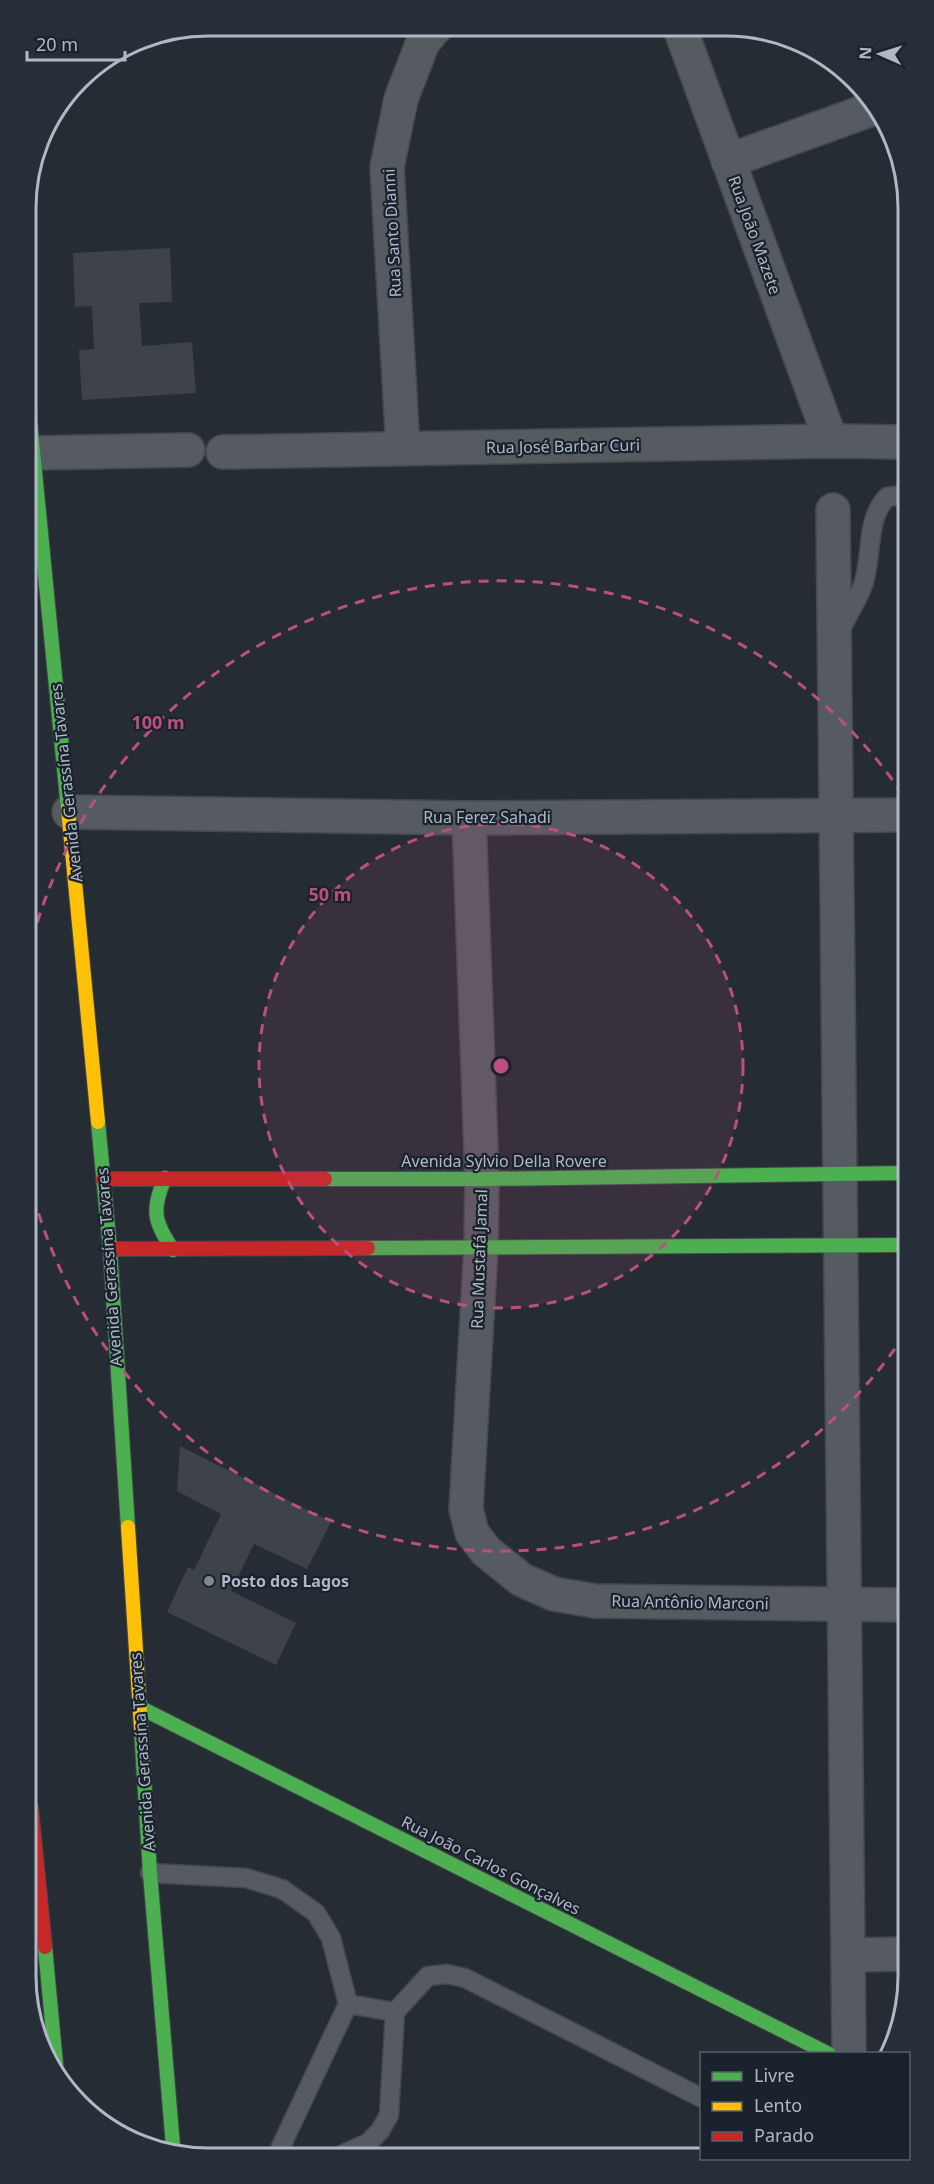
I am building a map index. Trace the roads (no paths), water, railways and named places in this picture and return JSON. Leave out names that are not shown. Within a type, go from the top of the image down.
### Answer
[{"type":"main road","name":"Avenida Gerassína Tavares","points":[[36,483],[110,1249],[150,1874],[171,2144]]},
{"type":"main road","name":"Avenida Sylvio Della Rovere","points":[[103,1179],[482,1179],[898,1173]]},
{"type":"main road","points":[[165,1178],[156,1197],[155,1212],[158,1228],[173,1250]]},
{"type":"main road","points":[[110,1249],[898,1245]]},
{"type":"main road","name":"Rua João Carlos Gonçalves","points":[[139,1707],[825,2052]]},
{"type":"main road","points":[[36,1858],[55,2054]]},
{"type":"street","name":"Rua Santo Dianni","points":[[403,449],[387,167],[401,99],[423,42],[428,36]]},
{"type":"street","name":"Rua João Mazete","points":[[683,36],[831,441]]},
{"type":"street","points":[[728,161],[867,111]]},
{"type":"street","name":"Rua José Barbar Curi","points":[[223,452],[831,441],[898,442]]},
{"type":"street","points":[[36,453],[188,450]]},
{"type":"street","points":[[833,510],[849,2052]]},
{"type":"street","name":"Rua Ferez Sahadi","points":[[69,813],[469,818],[898,816]]},
{"type":"street","name":"Rua Mustafá Jamal","points":[[469,818],[482,1179],[481,1247],[466,1509],[472,1533],[486,1551]]},
{"type":"street","name":"Rua Antônio Marconi","points":[[486,1551],[522,1580],[554,1594],[595,1601],[898,1605]]},
{"type":"street","points":[[848,1954],[898,1954]]},
{"type":"lane","points":[[834,643],[863,584],[879,505],[887,497],[898,496]]},
{"type":"lane","points":[[150,1874],[246,1878],[282,1889],[316,1913],[331,1938],[348,2004],[281,2148]]},
{"type":"lane","points":[[357,2148],[368,2143],[380,2131],[389,2115],[395,2012],[428,1976],[447,1974],[465,1978],[700,2097]]},
{"type":"lane","points":[[348,2004],[395,2012]]},
{"type":"place","name":"Posto dos Lagos","points":[[209,1581]]}]
